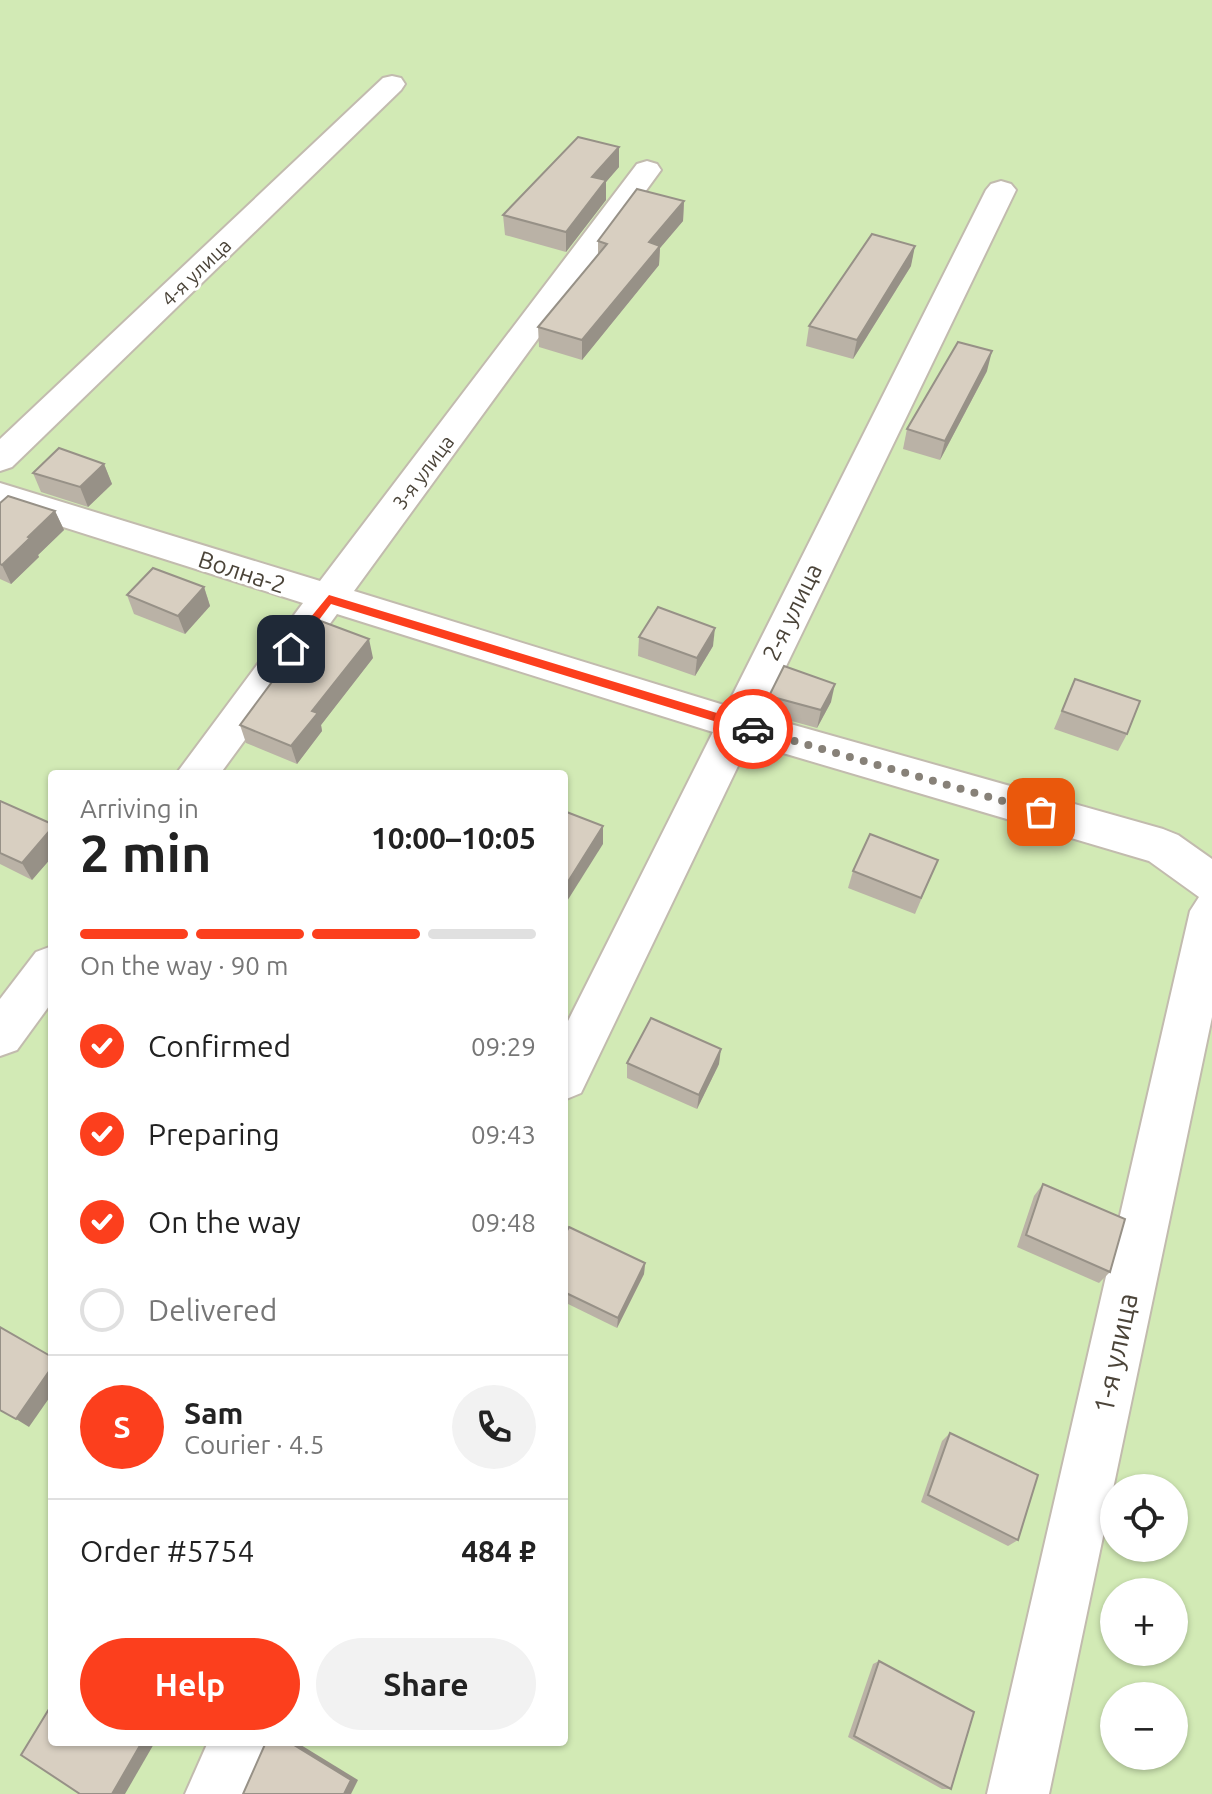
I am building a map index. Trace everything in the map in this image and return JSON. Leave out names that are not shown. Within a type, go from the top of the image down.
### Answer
[{"type":"street","name":"4-я улица","points":[[0,459],[392,84]]},
{"type":"street","name":"3-я улица","points":[[200,770],[647,170]]},
{"type":"street","name":"2-я улица","points":[[568,1070],[1001,190]]},
{"type":"street","name":"Волна-2","points":[[0,495],[736,724],[1163,847],[1212,883]]},
{"type":"street","name":"1-я улица","points":[[1018,1794],[1212,911]]},
{"type":"street","points":[[0,1035],[48,971]]},
{"type":"street","points":[[216,1794],[239,1746]]},
{"type":"green space","points":[[0,0],[1212,0],[1212,1794],[0,1794]]},
{"type":"building","points":[[578,137],[619,147],[592,177],[606,180],[566,232],[503,215]]},
{"type":"building","points":[[637,189],[684,201],[649,242],[660,246],[582,340],[538,327],[607,244],[598,241]]},
{"type":"building","points":[[872,234],[915,246],[857,340],[809,326]]},
{"type":"building","points":[[958,342],[992,351],[945,441],[907,429]]},
{"type":"building","points":[[59,448],[104,464],[80,487],[33,473]]},
{"type":"building","points":[[8,496],[55,511],[2,565],[0,503]]},
{"type":"building","points":[[153,568],[204,587],[178,616],[127,595]]},
{"type":"building","points":[[658,607],[715,628],[697,658],[639,637]]},
{"type":"building","points":[[318,620],[369,639],[312,711],[318,713],[291,746],[240,725]]},
{"type":"building","points":[[784,666],[835,684],[821,710],[769,696]]},
{"type":"building","points":[[1075,679],[1140,701],[1127,734],[1062,711]]},
{"type":"building","points":[[0,801],[48,822],[48,833],[22,863],[0,853]]},
{"type":"building","points":[[568,813],[603,826],[568,882]]},
{"type":"building","points":[[870,834],[938,860],[921,898],[853,871]]},
{"type":"building","points":[[651,1018],[721,1049],[699,1095],[627,1063]]},
{"type":"building","points":[[1043,1184],[1125,1219],[1110,1272],[1026,1235]]},
{"type":"building","points":[[568,1229],[645,1263],[618,1318],[568,1294]]},
{"type":"building","points":[[0,1327],[48,1355],[48,1373],[16,1419],[0,1410]]},
{"type":"building","points":[[950,1433],[1038,1475],[1018,1540],[928,1495]]},
{"type":"building","points":[[879,1661],[974,1712],[951,1789],[854,1736]]},
{"type":"building","points":[[48,1711],[48,1746],[140,1746],[112,1794],[80,1794],[21,1755]]},
{"type":"building","points":[[264,1746],[296,1746],[351,1780],[344,1794],[243,1794]]},
{"type":"way so far","points":[[753,729],[1041,812]]},
{"type":"route","points":[[291,649],[329,599],[753,729]]}]
